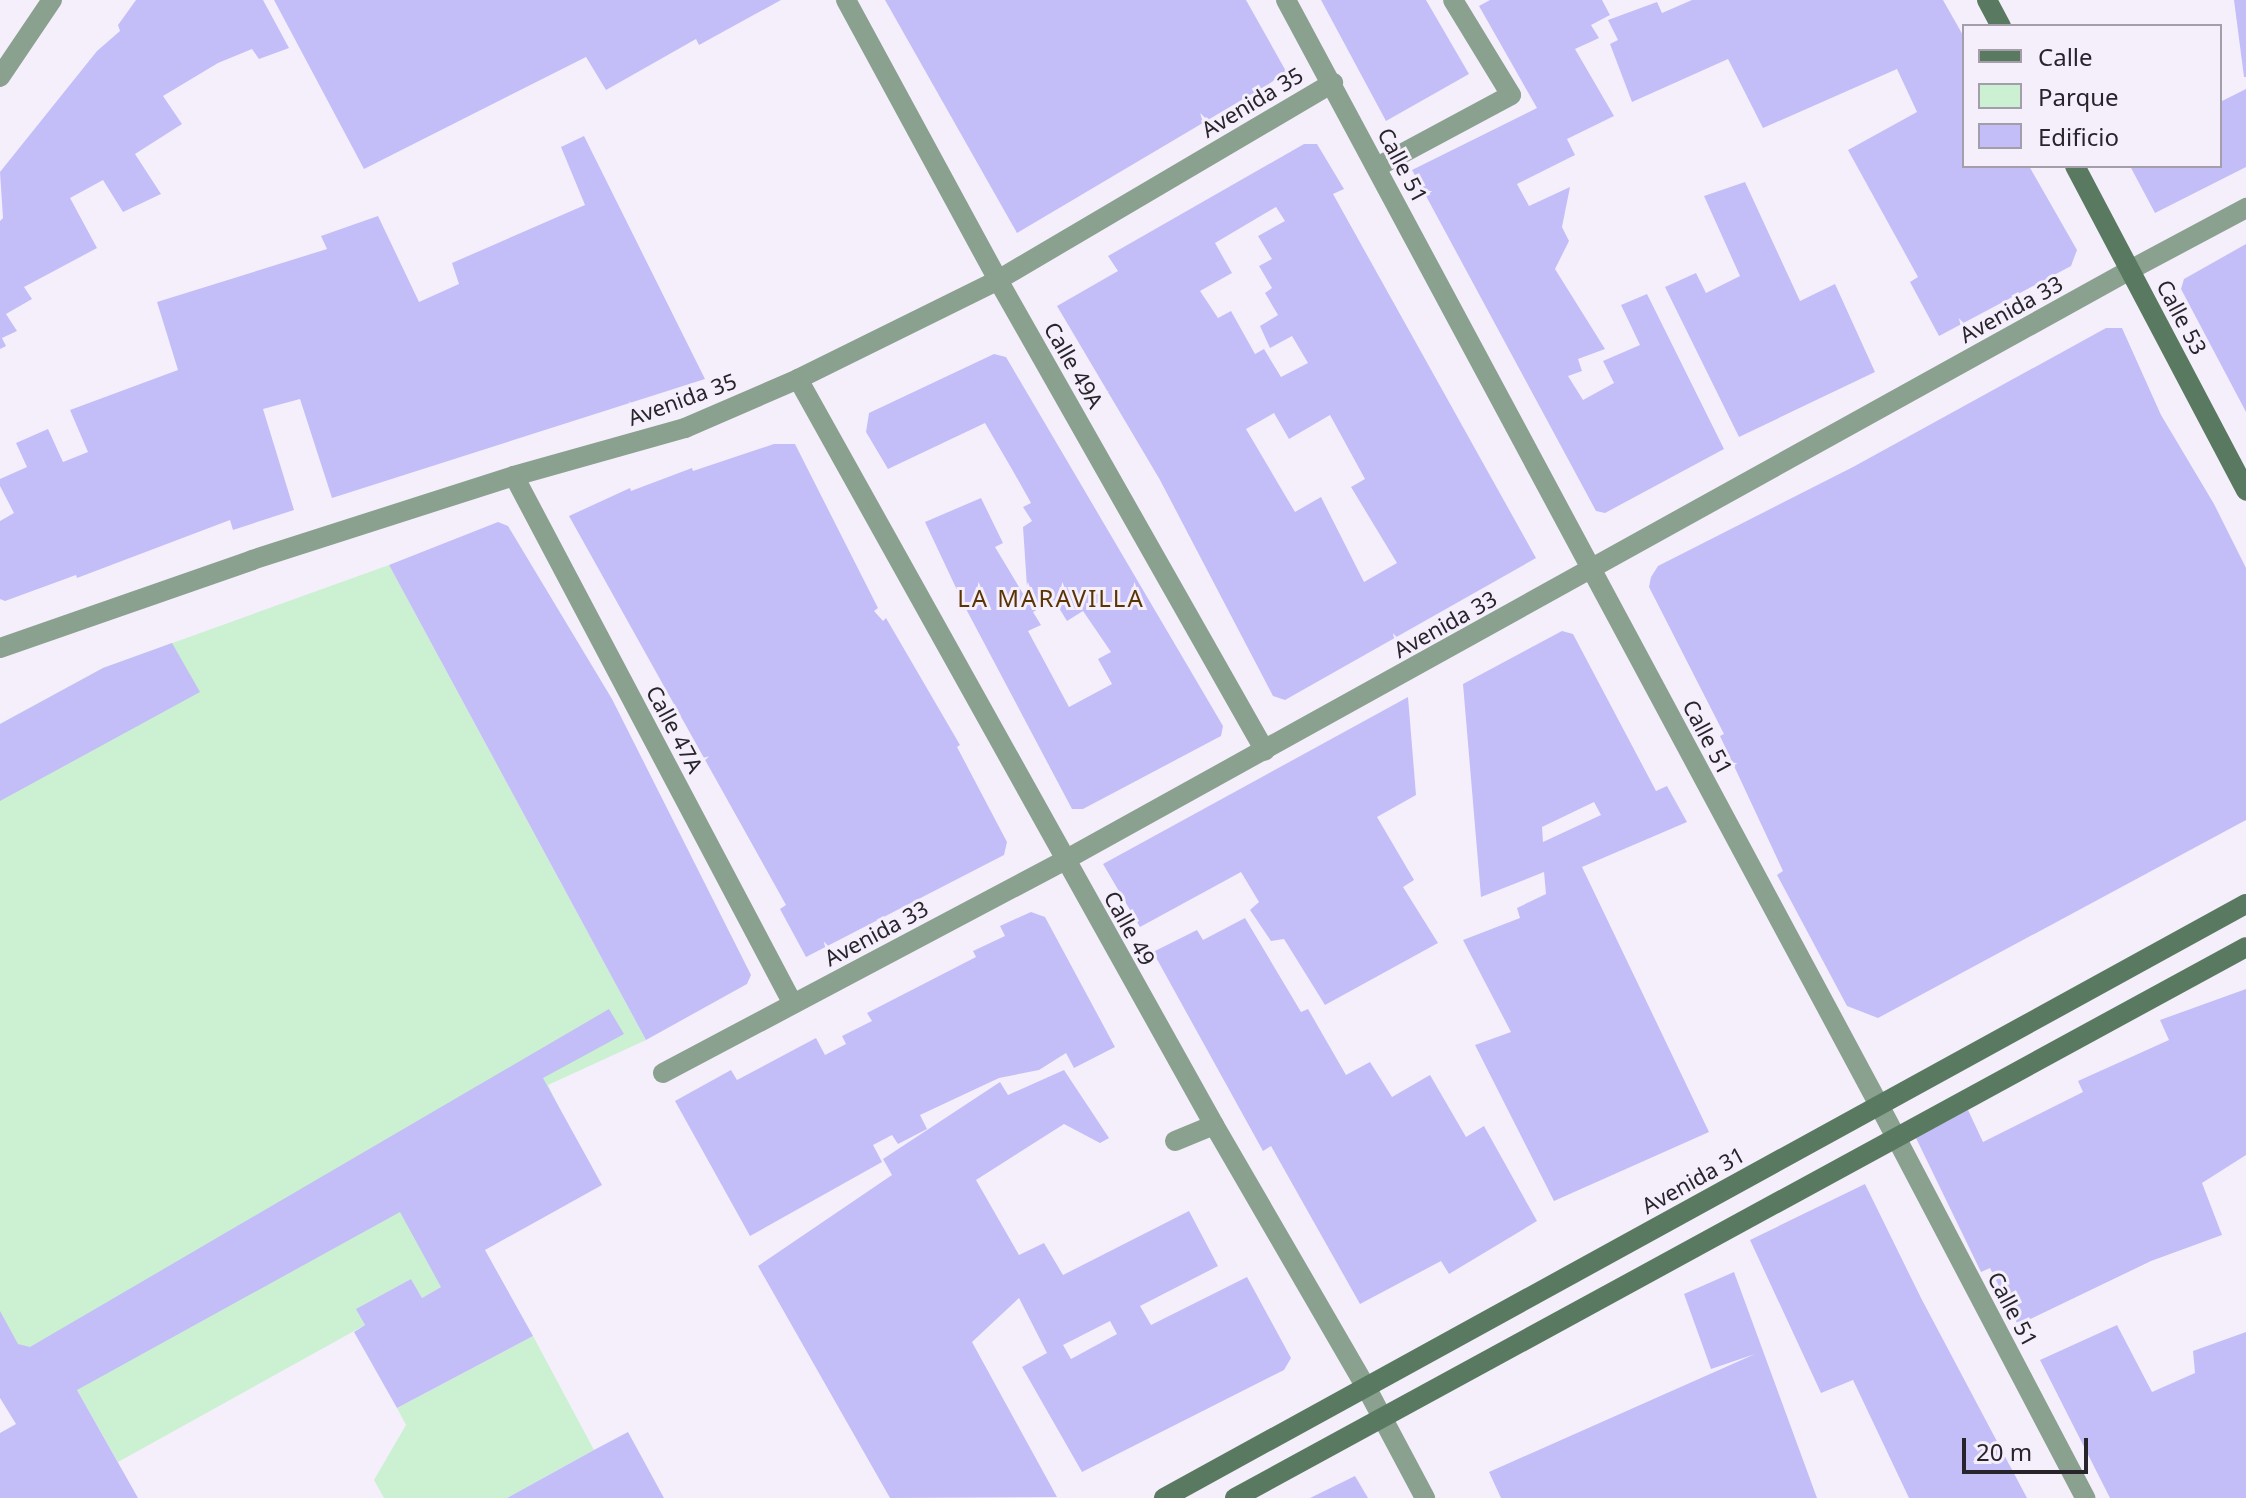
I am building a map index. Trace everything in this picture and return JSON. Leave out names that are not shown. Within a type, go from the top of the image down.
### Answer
[{"type":"main road","points":[[1987,0],[2000,24]]},
{"type":"main road","name":"Calle 53","points":[[2076,168],[2246,491]]},
{"type":"main road","name":"Avenida 31","points":[[1164,1498],[2246,904]]},
{"type":"main road","points":[[1235,1498],[2246,947]]},
{"type":"street","points":[[0,77],[52,0]]},
{"type":"street","name":"Calle 49A","points":[[846,0],[998,280],[1265,751]]},
{"type":"street","name":"Calle 51","points":[[1286,0],[1879,1105],[2085,1498]]},
{"type":"street","points":[[1377,167],[1511,95],[1453,0]]},
{"type":"street","name":"Avenida 35","points":[[0,648],[252,560],[514,476],[685,428],[798,379],[998,280],[1333,83]]},
{"type":"street","name":"Avenida 33","points":[[663,1073],[1265,751],[2246,208]]},
{"type":"street","name":"Calle 49","points":[[798,379],[1214,1125],[1384,1417],[1425,1498]]},
{"type":"street","name":"Calle 47A","points":[[514,476],[793,1004]]},
{"type":"street","points":[[1175,1141],[1214,1125]]},
{"type":"green space","points":[[389,565],[646,1040],[548,1085],[565,1120],[441,1287],[422,1298],[411,1279],[357,1309],[365,1325],[118,1462],[77,1390],[0,1398],[0,724],[103,668]]},
{"type":"green space","points":[[533,1336],[594,1450],[507,1498],[384,1498],[374,1480],[406,1425],[397,1408]]},
{"type":"building","points":[[136,0],[263,0],[289,48],[259,59],[252,49],[218,63],[163,96],[182,124],[135,154],[161,194],[123,212],[103,180],[70,198],[97,248],[24,287],[32,299],[6,314],[17,331],[2,338],[6,346],[0,349],[0,221],[3,218],[0,172],[97,51],[120,31],[118,25]]},
{"type":"building","points":[[274,0],[781,0],[699,45],[696,39],[606,90],[586,57],[364,169]]},
{"type":"building","points":[[885,0],[1246,0],[1287,73],[1017,233]]},
{"type":"building","points":[[1321,0],[1426,0],[1469,74],[1386,121]]},
{"type":"building","points":[[1490,0],[1602,0],[1610,15],[1591,25],[1599,38],[1575,49],[1614,116],[1567,139],[1575,155],[1517,184],[1529,206],[1570,187],[1562,227],[1569,241],[1555,269],[1605,349],[1578,359],[1582,371],[1568,376],[1583,400],[1614,383],[1603,361],[1640,345],[1621,305],[1647,294],[1724,449],[1605,513],[1596,511],[1412,170],[1537,108],[1479,6]]},
{"type":"building","points":[[1692,0],[1943,0],[1962,33],[1962,168],[2030,168],[2077,250],[2071,266],[1939,336],[1910,282],[1918,277],[1848,150],[1917,112],[1897,69],[1763,128],[1728,59],[1632,102],[1610,44],[1618,40],[1608,20],[1657,2],[1662,13]]},
{"type":"building","points":[[2234,0],[2246,0],[2246,77],[2244,77]]},
{"type":"building","points":[[2246,89],[2246,167],[2155,213],[2131,168],[2222,168],[2222,101]]},
{"type":"building","points":[[584,136],[705,379],[332,498],[300,399],[263,409],[294,510],[233,530],[230,520],[77,578],[76,575],[5,601],[0,599],[0,521],[14,513],[0,486],[0,479],[27,467],[16,443],[48,429],[63,462],[88,452],[70,410],[178,370],[157,302],[327,249],[321,236],[378,216],[419,302],[459,284],[452,263],[585,205],[561,147]]},
{"type":"building","points":[[1304,144],[1317,144],[1344,189],[1333,194],[1536,558],[1285,700],[1273,696],[1160,480],[1057,306],[1118,271],[1108,256]],"holes":[[[1276,207],[1285,221],[1258,236],[1272,259],[1259,266],[1272,288],[1265,293],[1278,315],[1260,326],[1270,348],[1292,336],[1308,363],[1281,377],[1264,349],[1255,354],[1231,311],[1218,318],[1200,291],[1232,273],[1215,243]],[[1274,413],[1289,439],[1330,415],[1365,479],[1351,487],[1397,563],[1364,582],[1321,497],[1295,512],[1246,429]]]},
{"type":"building","points":[[1745,182],[1800,301],[1835,284],[1875,372],[1739,437],[1665,287],[1696,273],[1706,293],[1740,276],[1704,196]]},
{"type":"building","points":[[2246,244],[2246,412],[2181,289],[2184,279]]},
{"type":"building","points":[[2106,328],[2122,328],[2161,415],[2214,504],[2246,568],[2246,820],[1878,1018],[1847,1006],[1777,875],[1783,871],[1720,736],[1724,734],[1649,587],[1651,577],[1658,566],[1853,467]]},
{"type":"building","points":[[994,354],[1006,357],[1223,726],[1221,736],[1083,809],[1072,809],[965,607],[925,522],[981,498],[1003,543],[995,547],[1028,602],[1023,527],[1032,521],[1023,507],[1031,503],[985,423],[888,469],[866,432],[869,413]],"holes":[[[1054,600],[1067,621],[1083,611],[1111,652],[1098,659],[1112,684],[1069,707],[1028,631],[1041,625],[1033,612]]]},
{"type":"building","points":[[774,444],[795,444],[878,608],[874,611],[883,621],[886,618],[960,745],[957,747],[1007,842],[1004,855],[806,957],[780,909],[786,905],[569,516],[630,488],[631,491],[692,468],[693,471]]},
{"type":"building","points":[[498,522],[508,526],[612,699],[751,975],[747,984],[646,1040],[389,565]]},
{"type":"building","points":[[1562,631],[1573,634],[1656,791],[1667,786],[1687,822],[1582,867],[1709,1132],[1554,1201],[1475,1045],[1511,1032],[1463,940],[1520,918],[1517,908],[1546,894],[1544,872],[1481,897],[1463,684]],"holes":[[[1594,802],[1601,815],[1543,842],[1542,827]]]},
{"type":"building","points":[[172,643],[200,692],[0,801],[0,724],[103,668]]},
{"type":"building","points":[[1408,697],[1416,795],[1377,817],[1414,880],[1403,887],[1438,943],[1325,1005],[1284,939],[1271,941],[1250,910],[1259,902],[1241,872],[1140,927],[1103,864]]},
{"type":"building","points":[[1031,912],[1045,917],[1115,1047],[1074,1068],[1066,1053],[1039,1070],[999,1078],[920,1115],[927,1129],[898,1144],[892,1135],[873,1145],[882,1162],[750,1236],[675,1101],[731,1070],[737,1080],[816,1038],[825,1055],[846,1044],[842,1036],[872,1021],[867,1013],[976,957],[973,951],[1005,936],[1000,926]]},
{"type":"building","points":[[1245,918],[1301,1012],[1308,1009],[1346,1075],[1370,1062],[1392,1097],[1430,1075],[1466,1137],[1484,1126],[1537,1221],[1449,1274],[1441,1261],[1360,1304],[1271,1146],[1263,1151],[1153,952],[1197,930],[1203,940]]},
{"type":"building","points":[[2246,989],[2246,1155],[2202,1183],[2222,1235],[2151,1261],[2018,1325],[1990,1268],[1981,1272],[1916,1138],[1968,1110],[1983,1142],[2083,1092],[2078,1081],[2169,1040],[2160,1020]]},
{"type":"building","points":[[609,1009],[624,1034],[543,1078],[602,1185],[485,1250],[533,1336],[397,1408],[354,1332],[365,1325],[356,1309],[411,1279],[422,1298],[441,1287],[400,1212],[77,1390],[138,1498],[0,1498],[0,1433],[16,1424],[0,1398],[0,1311],[18,1344],[30,1347]]},
{"type":"building","points":[[1064,1070],[1109,1138],[1100,1143],[1064,1124],[976,1180],[1019,1255],[1044,1243],[1063,1275],[1189,1211],[1218,1266],[1140,1306],[1151,1325],[1247,1277],[1291,1358],[1284,1370],[1082,1472],[1022,1367],[1047,1353],[1019,1298],[972,1342],[1057,1497],[890,1498],[758,1266],[892,1175],[883,1159],[1000,1082],[1008,1095]],"holes":[[[1110,1321],[1117,1334],[1071,1359],[1063,1345]]]},
{"type":"building","points":[[1865,1184],[1921,1298],[2027,1498],[1909,1498],[1853,1380],[1821,1393],[1750,1240]]},
{"type":"building","points":[[1734,1272],[1817,1498],[1501,1498],[1489,1472],[1755,1354],[1711,1369],[1684,1294]]},
{"type":"building","points":[[2117,1325],[2152,1392],[2195,1373],[2193,1351],[2246,1332],[2246,1498],[2110,1498],[2040,1360]]},
{"type":"building","points":[[628,1432],[664,1498],[507,1498],[594,1450]]},
{"type":"building","points":[[1355,1476],[1368,1498],[1310,1498]]},
{"type":"district","name":"LA MARAVILLA","points":[[1051,598]]}]
